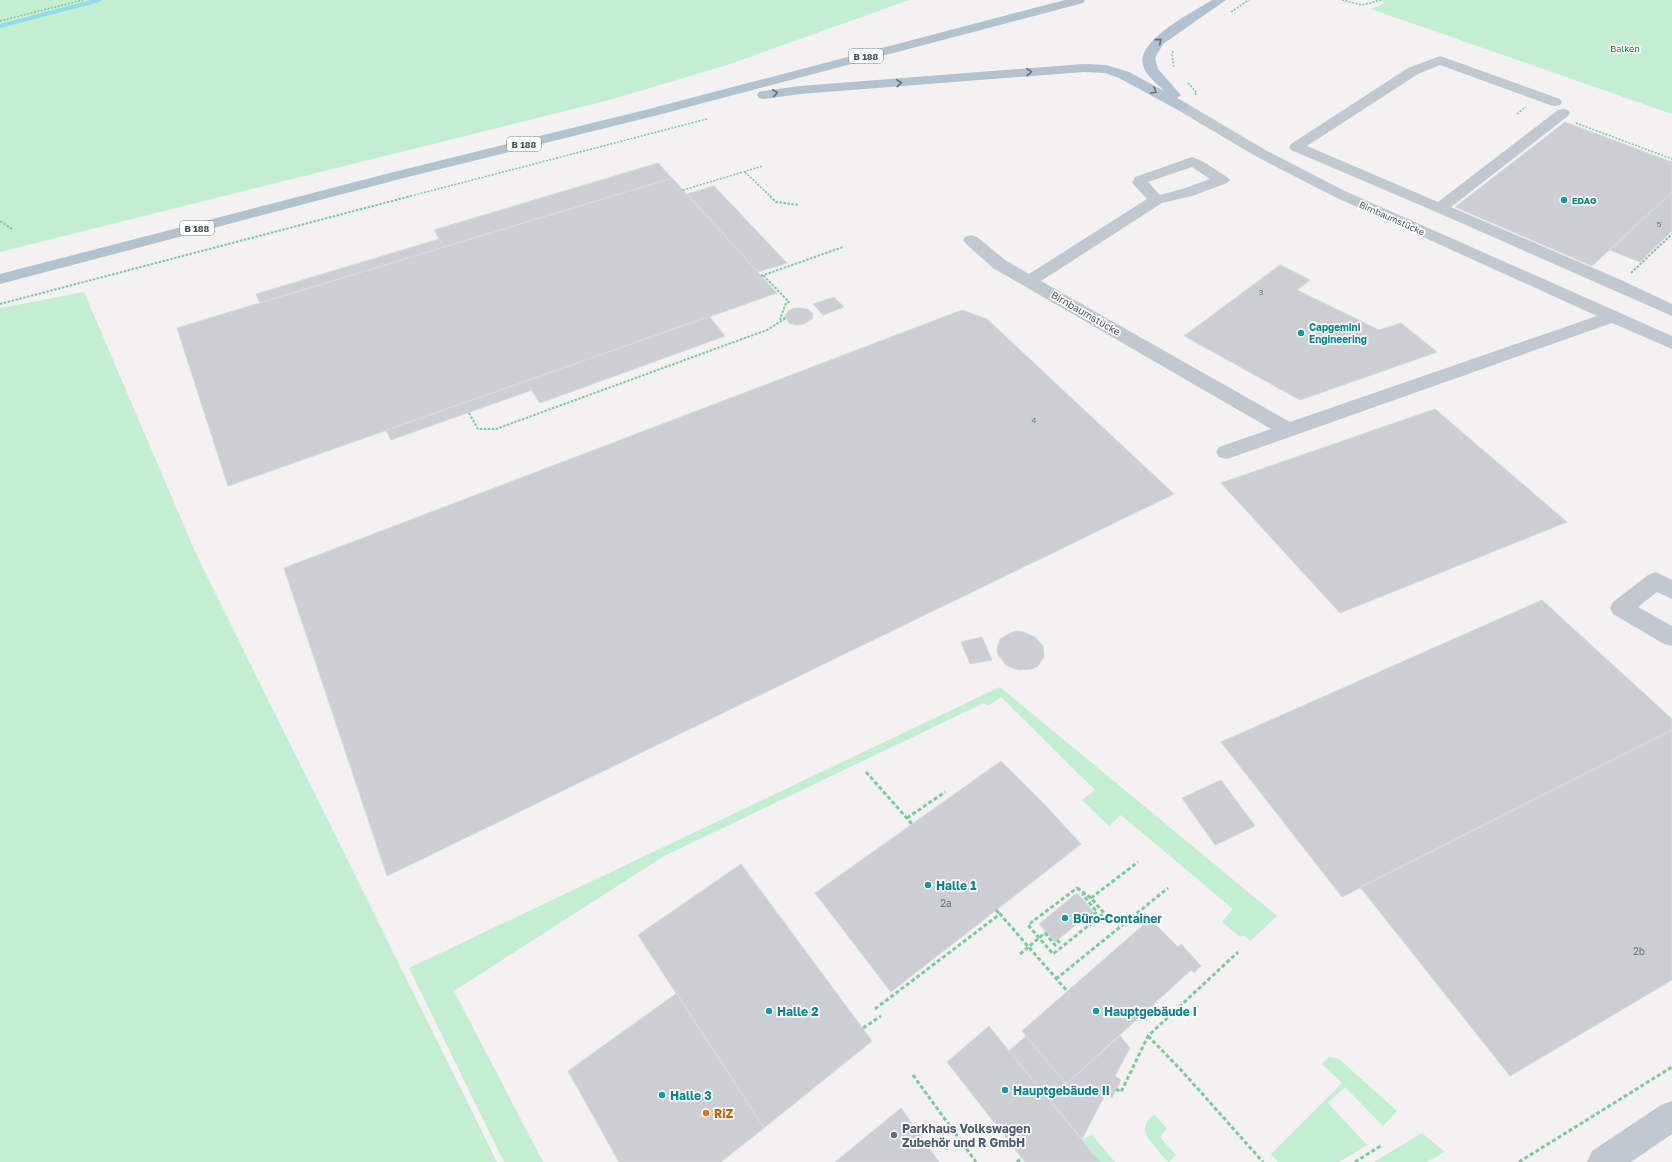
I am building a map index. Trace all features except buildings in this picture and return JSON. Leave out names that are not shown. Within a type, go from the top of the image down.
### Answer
[{"type":"main road","name":"B 188","points":[[0,279],[395,176],[653,112],[1078,0]]},
{"type":"main road","points":[[1181,106],[1169,88],[1149,67],[1147,61],[1150,52],[1158,41],[1220,0]]},
{"type":"main road","points":[[653,112],[800,90],[1084,68],[1106,69],[1124,75],[1181,106]]},
{"type":"street","points":[[1440,208],[1559,110],[1440,60],[1413,71],[1296,146],[1616,284],[1672,311]]},
{"type":"street","name":"Birnbaumstücke","points":[[1181,106],[1301,176],[1611,317],[1672,343]]},
{"type":"street","points":[[1030,281],[1157,200]]},
{"type":"street","name":"Birnbaumstücke","points":[[971,240],[999,264],[1288,430]]},
{"type":"street","points":[[1226,452],[1611,317]]},
{"type":"street","points":[[1672,590],[1656,581],[1621,608],[1672,637]]},
{"type":"street","points":[[1603,1162],[1672,1116]]},
{"type":"path","points":[[0,21],[83,0]]},
{"type":"path","points":[[1229,13],[1249,0]]},
{"type":"path","points":[[1342,0],[1363,5],[1369,5],[1381,0]]},
{"type":"path","points":[[1173,50],[1172,66],[1176,70]]},
{"type":"path","points":[[1181,106],[1197,93],[1187,83]]},
{"type":"path","points":[[1517,114],[1528,105],[1559,110],[1672,159]]},
{"type":"path","points":[[0,304],[707,119]]},
{"type":"path","points":[[683,190],[763,166]]},
{"type":"path","points":[[745,172],[776,202],[799,205]]},
{"type":"path","points":[[0,221],[12,229]]},
{"type":"path","points":[[469,413],[478,429],[496,429],[767,330],[786,318],[780,319],[786,303],[789,302],[762,275],[843,247]]},
{"type":"path","points":[[866,772],[912,824]]},
{"type":"path","points":[[907,818],[945,792]]},
{"type":"path","points":[[1091,898],[1138,862]]},
{"type":"path","points":[[1077,888],[1085,892],[1104,912],[1053,954],[1028,926],[1077,888]]},
{"type":"path","points":[[1056,979],[1168,888]]},
{"type":"path","points":[[1085,892],[1082,895],[1097,912],[1093,915],[1091,913]]},
{"type":"path","points":[[996,910],[1067,991]]},
{"type":"path","points":[[875,1009],[1000,914]]},
{"type":"path","points":[[1020,954],[1045,933],[1055,945],[1059,942],[1057,940]]},
{"type":"path","points":[[1116,1089],[1121,1092],[1148,1036],[1238,952]]},
{"type":"path","points":[[863,1028],[881,1016]]},
{"type":"path","points":[[1148,1036],[1181,1070],[1263,1162]]},
{"type":"path","points":[[1519,1162],[1672,1067]]},
{"type":"path","points":[[913,1075],[976,1162]]},
{"type":"path","points":[[1355,1162],[1382,1145]]},
{"type":"path","points":[[1017,1162],[1022,1158]]},
{"type":"green space","points":[[0,0],[909,0],[727,65],[613,99],[0,252]]},
{"type":"green space","name":"Balken","points":[[1379,0],[1672,0],[1672,114],[1371,9],[1385,3]]},
{"type":"green space","points":[[84,292],[197,556],[497,1162],[0,1162],[0,308]]},
{"type":"green space","points":[[1000,687],[1277,916],[1250,941],[1243,935],[1240,937],[1222,922],[1233,909],[1121,815],[1109,826],[1082,800],[1095,790],[1001,697],[988,706],[984,703],[664,856],[454,991],[543,1162],[504,1162],[409,968]]},
{"type":"green space","points":[[1329,1057],[1339,1059],[1397,1111],[1383,1126],[1345,1087],[1328,1103],[1367,1145],[1339,1162],[1278,1162],[1271,1154],[1342,1083],[1322,1064]]},
{"type":"green space","points":[[1154,1114],[1167,1129],[1160,1137],[1176,1155],[1169,1162],[1152,1143],[1145,1131],[1146,1123]]},
{"type":"green space","points":[[1422,1133],[1445,1152],[1426,1162],[1374,1162]]},
{"type":"green space","points":[[1092,1135],[1115,1162],[1100,1162],[1082,1139]]},
{"type":"waterway","points":[[0,26],[99,0]]},
{"type":"place","name":"EDAG","points":[[1564,200]]},
{"type":"place","name":"Capgemini Engineering","points":[[1301,333]]},
{"type":"place","name":"Halle 1","points":[[928,885]]},
{"type":"place","name":"Büro-Container","points":[[1065,918]]},
{"type":"place","name":"Halle 2","points":[[769,1011]]},
{"type":"place","name":"Hauptgebäude I","points":[[1096,1011]]},
{"type":"place","name":"Hauptgebäude II","points":[[1005,1090]]},
{"type":"place","name":"Halle 3","points":[[662,1095]]},
{"type":"place","name":"RiZ","points":[[706,1113]]},
{"type":"place","name":"Parkhaus Volkswagen Zubehör und R GmbH","points":[[894,1135]]}]
